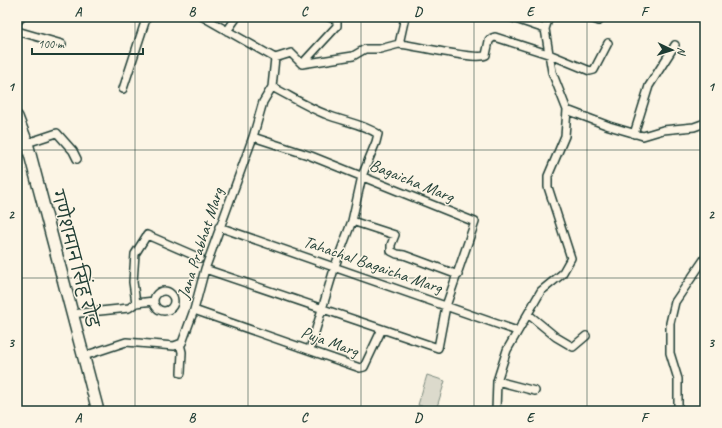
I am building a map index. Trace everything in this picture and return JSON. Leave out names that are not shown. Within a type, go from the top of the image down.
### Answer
[{"type":"highway","name":"गणेशमान सिंह रोड","points":[[17,117],[27,144],[98,411]]},
{"type":"street","points":[[17,22],[22,17]]},
{"type":"street","points":[[123,88],[146,19],[141,17]]},
{"type":"street","points":[[204,17],[275,58],[291,53],[302,64]]},
{"type":"street","points":[[227,31],[237,17]]},
{"type":"street","points":[[302,64],[337,26],[337,20],[329,17]]},
{"type":"street","points":[[399,44],[405,17]]},
{"type":"street","points":[[510,17],[545,29]]},
{"type":"street","points":[[496,411],[497,381],[507,350],[541,290],[562,274],[571,258],[548,187],[548,176],[565,136],[567,110],[552,72],[551,55],[545,29],[549,17]]},
{"type":"street","points":[[588,17],[599,21],[602,17]]},
{"type":"street","points":[[17,31],[62,44]]},
{"type":"street","points":[[302,64],[353,56],[366,49],[380,49],[399,44],[457,55],[482,57],[486,55],[489,41],[495,37],[551,55],[590,71],[594,70],[608,43]]},
{"type":"street","points":[[634,134],[649,86],[675,45]]},
{"type":"street","name":"Jana Prabhat Marg","points":[[180,344],[182,343],[194,310],[205,269],[253,137],[263,102],[272,87],[275,58]]},
{"type":"street","points":[[272,87],[325,114],[353,124],[366,126],[378,134],[362,176],[352,221],[335,266],[310,349]]},
{"type":"street","points":[[567,110],[643,136],[663,130],[694,127],[705,123]]},
{"type":"street","points":[[27,144],[57,133],[73,151],[77,159]]},
{"type":"street","name":"Bagaicha Marg","points":[[253,137],[311,156],[475,222],[458,275],[446,306]]},
{"type":"street","points":[[352,221],[395,235],[391,245],[391,251],[458,275]]},
{"type":"street","name":"Tahachal Bagaicha Marg","points":[[220,227],[517,331]]},
{"type":"street","points":[[136,303],[133,282],[135,254],[147,235],[200,258]]},
{"type":"street","points":[[678,411],[678,379],[670,353],[670,322],[672,310],[675,302],[705,258]]},
{"type":"street","points":[[205,269],[322,310],[382,328]]},
{"type":"street","points":[[71,314],[129,308],[136,303],[154,301]]},
{"type":"street","name":"Puja Marg","points":[[194,310],[310,349],[360,368],[364,367],[382,328],[438,348],[446,306]]},
{"type":"street","points":[[528,314],[556,337],[573,347],[586,336]]},
{"type":"street","points":[[84,356],[126,342],[174,346],[180,344],[182,352],[181,373]]},
{"type":"street","points":[[497,381],[534,391]]},
{"type":"shaded area","points":[[427,375],[445,381],[436,410],[418,405]]}]
